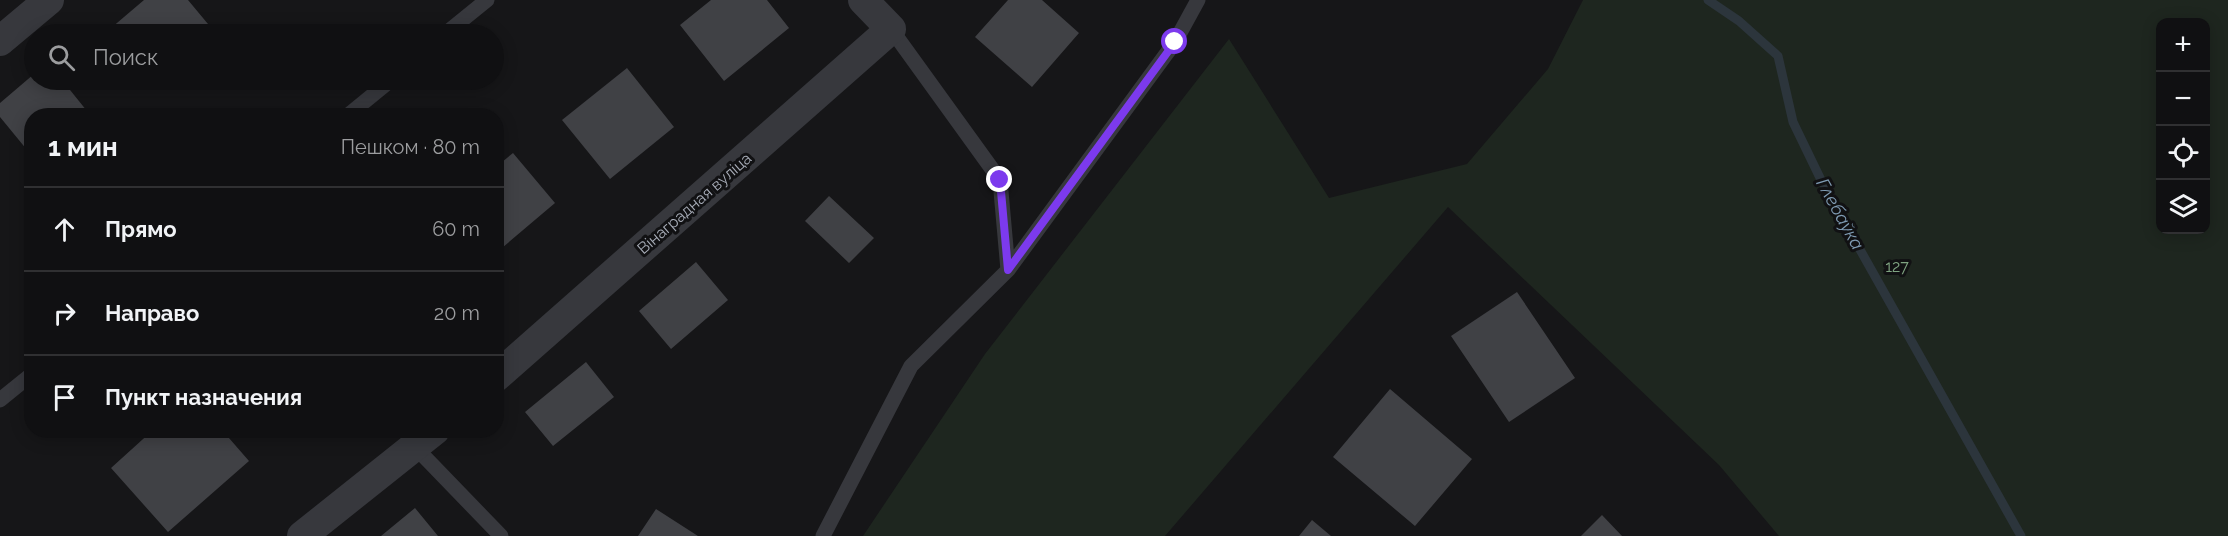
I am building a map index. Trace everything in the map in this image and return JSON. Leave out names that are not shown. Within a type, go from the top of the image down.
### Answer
[{"type":"street","points":[[0,41],[49,0]]},
{"type":"street","points":[[863,0],[891,29]]},
{"type":"street","name":"Вінаградная вуліца","points":[[504,369],[891,29]]},
{"type":"street","points":[[302,536],[425,439]]},
{"type":"lane","points":[[457,24],[487,0]]},
{"type":"lane","points":[[824,536],[911,366],[1008,270],[1175,42],[1198,0]]},
{"type":"lane","points":[[891,29],[1000,180],[1008,270]]},
{"type":"lane","points":[[357,108],[379,90]]},
{"type":"lane","points":[[0,400],[24,380]]},
{"type":"lane","points":[[425,439],[501,536]]},
{"type":"green space","name":"127","points":[[1583,0],[2228,0],[2228,536],[1779,536],[1719,465],[1448,207],[1165,536],[863,536],[985,354],[1229,39],[1329,198],[1467,164],[1548,69]]},
{"type":"building","points":[[144,0],[188,0],[208,24],[116,24]]},
{"type":"building","points":[[711,0],[767,0],[789,28],[724,81],[680,25]]},
{"type":"building","points":[[1008,0],[1042,0],[1079,33],[1032,87],[975,37]]},
{"type":"building","points":[[627,68],[674,127],[610,179],[562,120]]},
{"type":"building","points":[[24,83],[24,90],[70,90],[85,108],[24,108],[24,146],[0,117],[0,103]]},
{"type":"building","points":[[513,153],[555,203],[504,246],[504,160]]},
{"type":"building","points":[[829,196],[874,238],[849,263],[805,221]]},
{"type":"building","points":[[696,262],[728,300],[671,349],[639,311]]},
{"type":"building","points":[[1517,292],[1575,378],[1509,422],[1451,336]]},
{"type":"building","points":[[586,362],[614,397],[553,446],[525,412]]},
{"type":"building","points":[[1390,389],[1472,459],[1415,526],[1333,457]]},
{"type":"building","points":[[144,438],[229,438],[249,461],[168,532],[111,468]]},
{"type":"building","points":[[415,508],[438,536],[381,536]]},
{"type":"building","points":[[656,509],[698,536],[638,536]]},
{"type":"building","points":[[1602,515],[1622,536],[1581,536]]},
{"type":"building","points":[[1312,520],[1331,536],[1299,536]]},
{"type":"waterway","name":"Глебаўка","points":[[1708,0],[1739,21],[1778,56],[1793,122],[1822,182],[2021,536]]},
{"type":"route","points":[[1000,180],[1008,270],[1175,42]]}]
